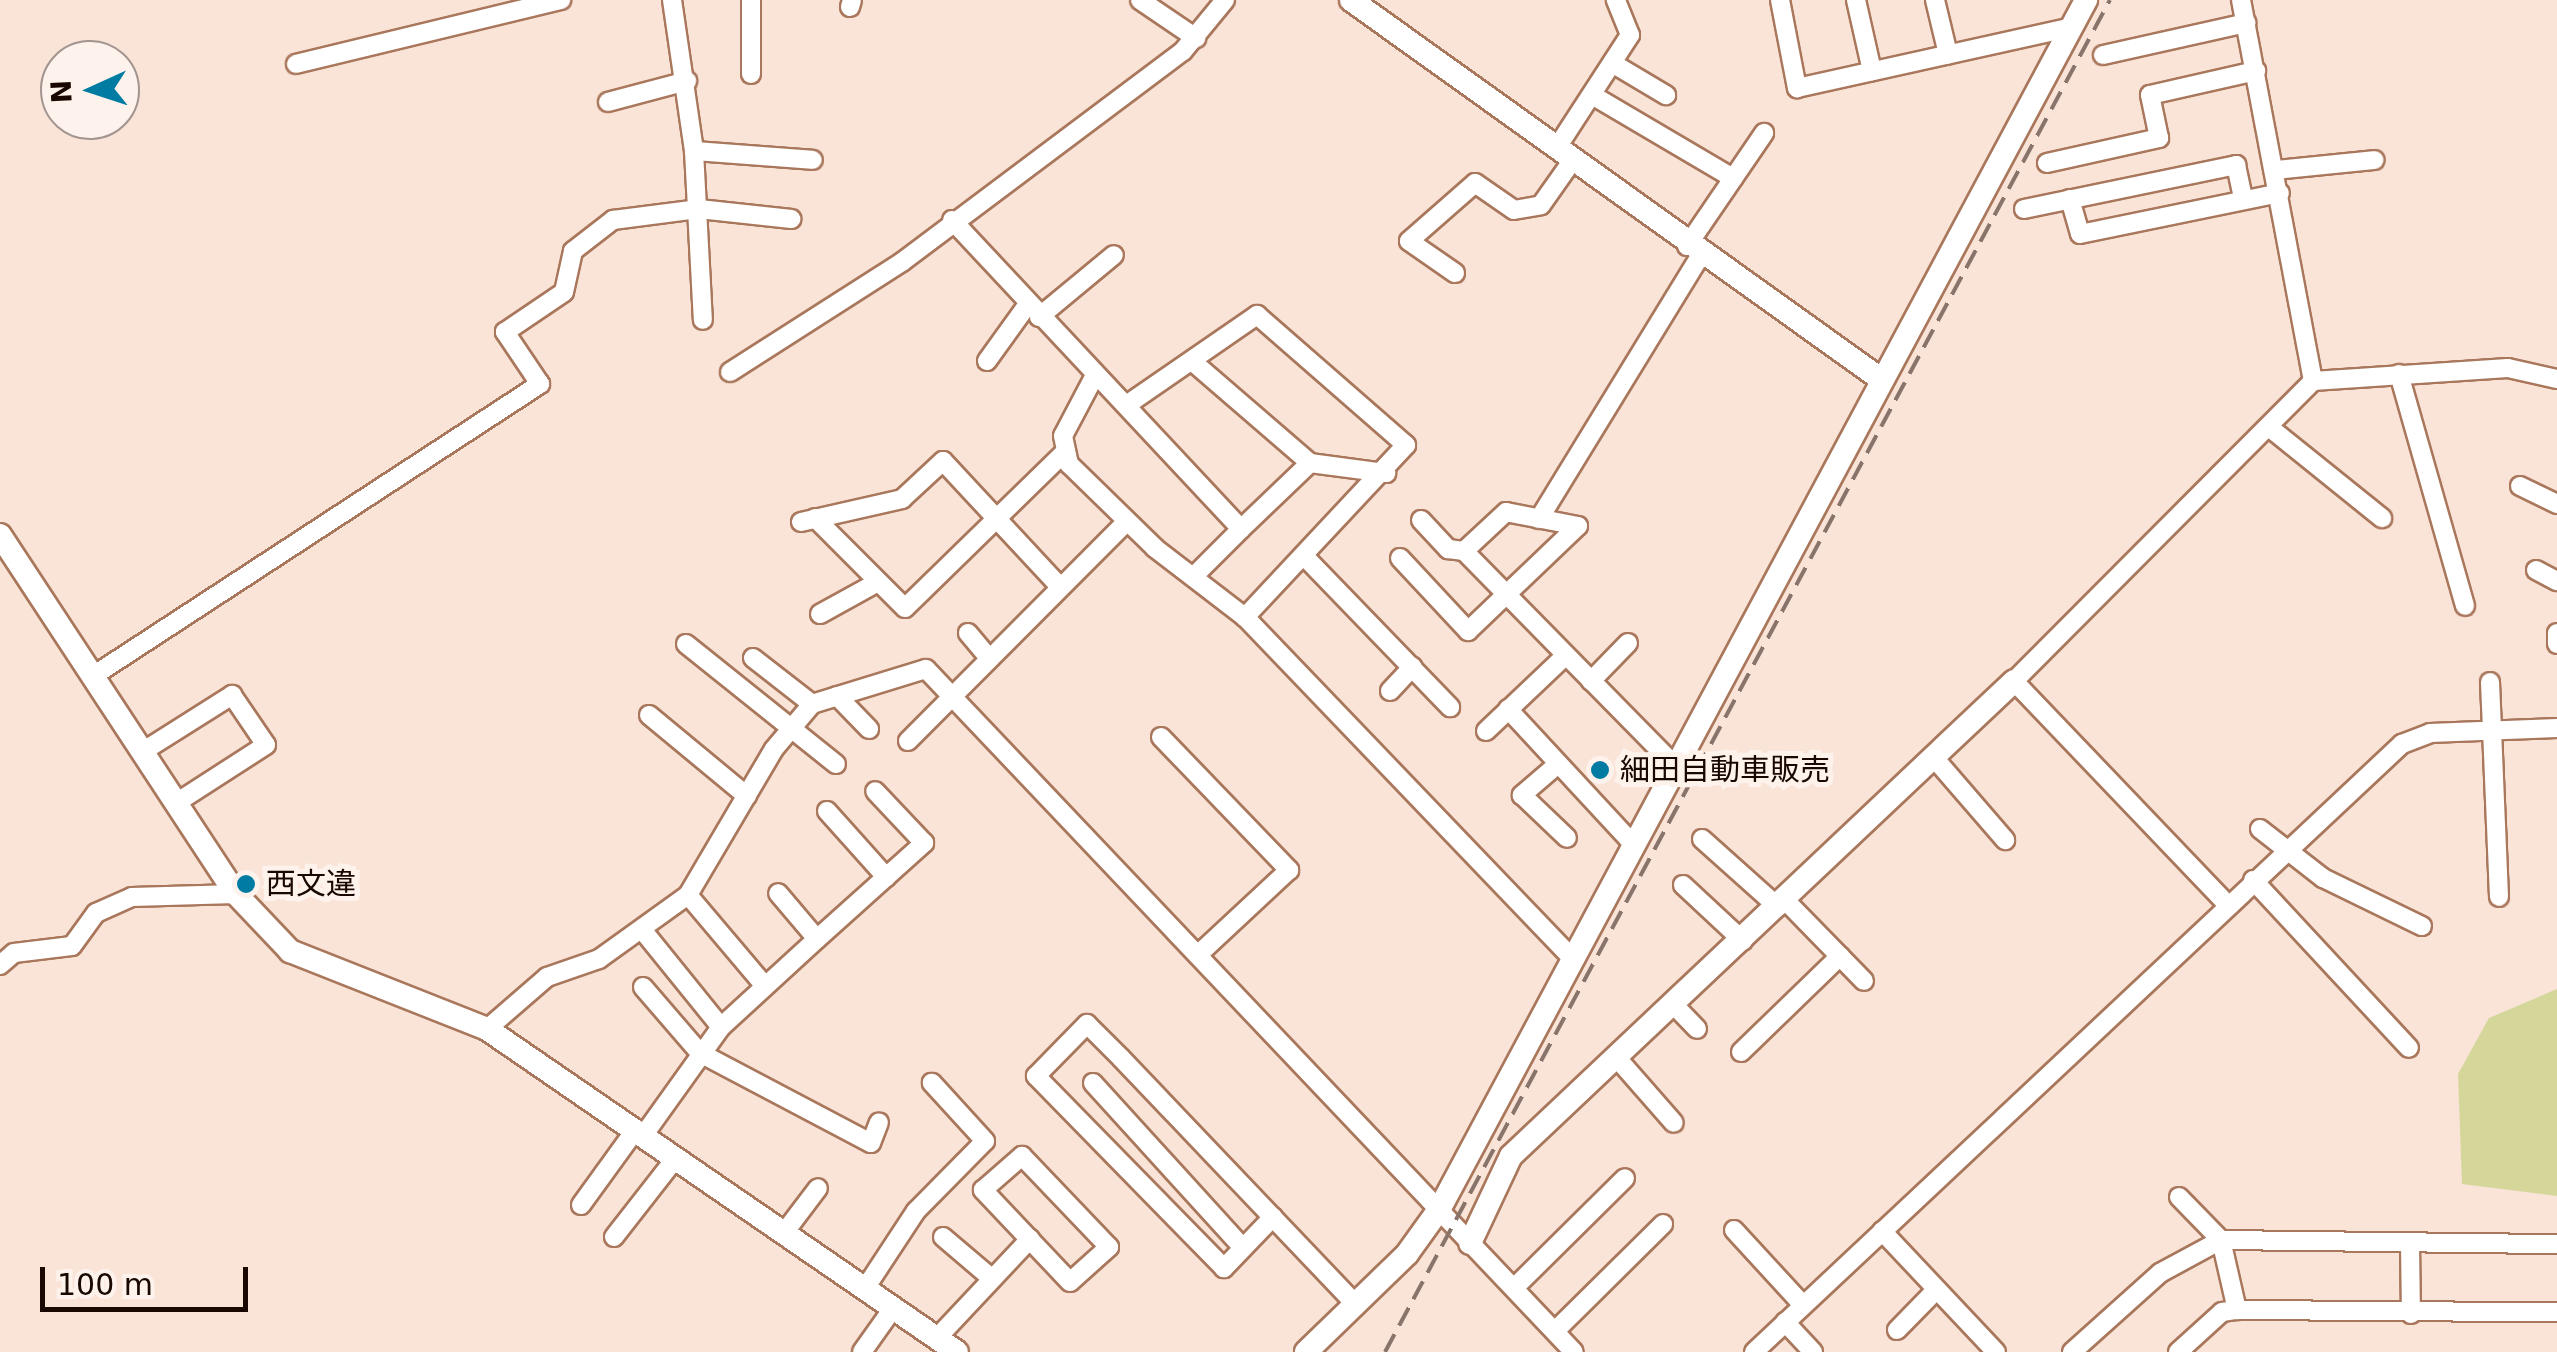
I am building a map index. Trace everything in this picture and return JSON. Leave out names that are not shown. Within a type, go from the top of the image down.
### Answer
[{"type":"street","points":[[296,64],[561,0]]},
{"type":"street","points":[[672,0],[694,151],[704,320]]},
{"type":"street","points":[[751,0],[751,74]]},
{"type":"street","points":[[1140,0],[1196,38]]},
{"type":"street","points":[[730,372],[952,220],[1196,38],[1225,0]]},
{"type":"street","points":[[1351,0],[1694,250],[1882,380]]},
{"type":"street","points":[[1455,272],[1410,241],[1475,182],[1514,210],[1541,206],[1592,95],[1630,35],[1616,0]]},
{"type":"street","points":[[1780,0],[1797,88],[2072,27]]},
{"type":"street","points":[[1856,0],[1872,71]]},
{"type":"street","points":[[1935,0],[1948,54]]},
{"type":"street","points":[[1306,1352],[1440,1208],[2086,0]]},
{"type":"street","points":[[2241,0],[2313,381]]},
{"type":"street","points":[[2103,55],[2246,24]]},
{"type":"street","points":[[1612,63],[1666,95]]},
{"type":"street","points":[[2047,163],[2159,138],[2150,95],[2256,71]]},
{"type":"street","points":[[608,102],[686,81]]},
{"type":"street","points":[[1592,95],[1733,178]]},
{"type":"street","points":[[1539,519],[1733,178],[1764,133]]},
{"type":"street","points":[[694,151],[812,160]]},
{"type":"street","points":[[2276,170],[2374,160]]},
{"type":"street","points":[[2024,208],[2236,165],[2243,199]]},
{"type":"street","points":[[2070,199],[2080,234],[2280,193]]},
{"type":"street","points":[[93,676],[540,384],[504,332],[564,292],[580,244],[613,220],[698,210],[790,219]]},
{"type":"street","points":[[952,220],[1093,378],[1128,404],[1241,529]]},
{"type":"street","points":[[988,361],[1034,310],[1114,255]]},
{"type":"street","points":[[1128,404],[1257,315],[1406,446],[1386,474],[1246,617]]},
{"type":"street","points":[[1193,362],[1310,463],[1386,474]]},
{"type":"street","points":[[1470,1243],[1511,1156],[1936,760],[2313,381],[2508,368],[2557,380]]},
{"type":"street","points":[[2399,374],[2465,606]]},
{"type":"street","points":[[1060,588],[998,518],[942,461],[902,499],[808,520],[905,608],[998,518],[1063,454],[1070,413],[1093,378]]},
{"type":"street","points":[[2270,428],[2382,518]]},
{"type":"street","points":[[1063,454],[1126,522],[1246,617],[1572,958]]},
{"type":"street","points":[[1196,575],[1310,463]]},
{"type":"street","points":[[2520,486],[2557,504]]},
{"type":"street","points":[[1400,558],[1468,632],[1578,526],[1506,512],[1464,551]]},
{"type":"street","points":[[1420,520],[1448,550],[1464,551],[1675,766]]},
{"type":"street","points":[[908,741],[1126,522]]},
{"type":"street","points":[[0,535],[236,894],[290,951],[487,1029],[866,1287],[949,1348],[990,1277],[1030,1238]]},
{"type":"street","points":[[1306,557],[1450,707]]},
{"type":"street","points":[[2536,570],[2557,581]]},
{"type":"street","points":[[820,614],[878,582]]},
{"type":"street","points":[[968,634],[989,658]]},
{"type":"street","points":[[2557,634],[2557,644]]},
{"type":"street","points":[[1591,681],[1628,642]]},
{"type":"street","points":[[686,644],[836,764]]},
{"type":"street","points":[[1486,730],[1566,655]]},
{"type":"street","points":[[753,658],[812,704]]},
{"type":"street","points":[[1390,691],[1412,667]]},
{"type":"street","points":[[487,1029],[547,977],[644,932],[688,895],[792,728],[812,704],[926,669],[1200,953],[1574,1352]]},
{"type":"street","points":[[2014,680],[2226,902]]},
{"type":"street","points":[[2490,682],[2499,897]]},
{"type":"street","points":[[142,752],[232,694],[266,744],[176,803]]},
{"type":"street","points":[[837,696],[869,729]]},
{"type":"street","points":[[1508,710],[1633,844]]},
{"type":"street","points":[[649,715],[748,796]]},
{"type":"street","points":[[1754,1352],[2226,902],[2402,744],[2490,728],[2557,728]]},
{"type":"street","points":[[1161,737],[1288,870],[1200,953]]},
{"type":"street","points":[[1936,760],[2005,840]]},
{"type":"street","points":[[1558,764],[1522,795],[1567,838]]},
{"type":"street","points":[[581,1204],[720,1028],[924,842],[876,791]]},
{"type":"street","points":[[827,811],[886,877]]},
{"type":"street","points":[[2260,829],[2282,852],[2422,926]]},
{"type":"street","points":[[1702,839],[1781,904],[1864,981]]},
{"type":"street","points":[[2253,880],[2409,1048]]},
{"type":"street","points":[[1683,885],[1743,941]]},
{"type":"street","points":[[778,893],[816,939]]},
{"type":"street","points":[[4,954],[72,946],[96,913],[132,897],[236,894]]},
{"type":"street","points":[[688,895],[765,986]]},
{"type":"street","points":[[644,932],[720,1028]]},
{"type":"street","points":[[1741,1052],[1840,956]]},
{"type":"street","points":[[643,987],[700,1053],[872,1143],[879,1122]]},
{"type":"street","points":[[1674,1005],[1697,1029]]},
{"type":"street","points":[[1272,1217],[1224,1268],[1036,1076],[1087,1024],[1272,1217],[1354,1303]]},
{"type":"street","points":[[1616,1058],[1674,1123]]},
{"type":"street","points":[[866,1287],[916,1210],[985,1140],[932,1084]]},
{"type":"street","points":[[1093,1084],[1243,1248]]},
{"type":"street","points":[[1022,1156],[1109,1247],[1070,1282],[1030,1238],[983,1190],[1022,1156]]},
{"type":"street","points":[[614,1237],[675,1159]]},
{"type":"street","points":[[1514,1288],[1625,1178]]},
{"type":"street","points":[[784,1232],[818,1188]]},
{"type":"street","points":[[2179,1197],[2220,1240],[2238,1310]]},
{"type":"street","points":[[1555,1331],[1663,1224]]},
{"type":"street","points":[[1734,1230],[1803,1305]]},
{"type":"street","points":[[1882,1232],[1996,1352]]},
{"type":"street","points":[[943,1237],[990,1277]]},
{"type":"street","points":[[2072,1352],[2160,1273],[2220,1240],[2557,1244]]},
{"type":"street","points":[[2410,1244],[2411,1314]]},
{"type":"street","points":[[1897,1330],[1936,1292]]},
{"type":"street","points":[[862,1352],[894,1308]]},
{"type":"street","points":[[2178,1352],[2222,1312],[2238,1310],[2557,1312]]},
{"type":"street","points":[[1785,1322],[1812,1352]]},
{"type":"green space","points":[[2557,989],[2557,1196],[2462,1184],[2458,1074],[2489,1018]]},
{"type":"railway","points":[[1385,1352],[2110,0]]},
{"type":"place","name":"細田自動車販売","points":[[1600,770]]},
{"type":"place","name":"西文違","points":[[246,884]]}]
